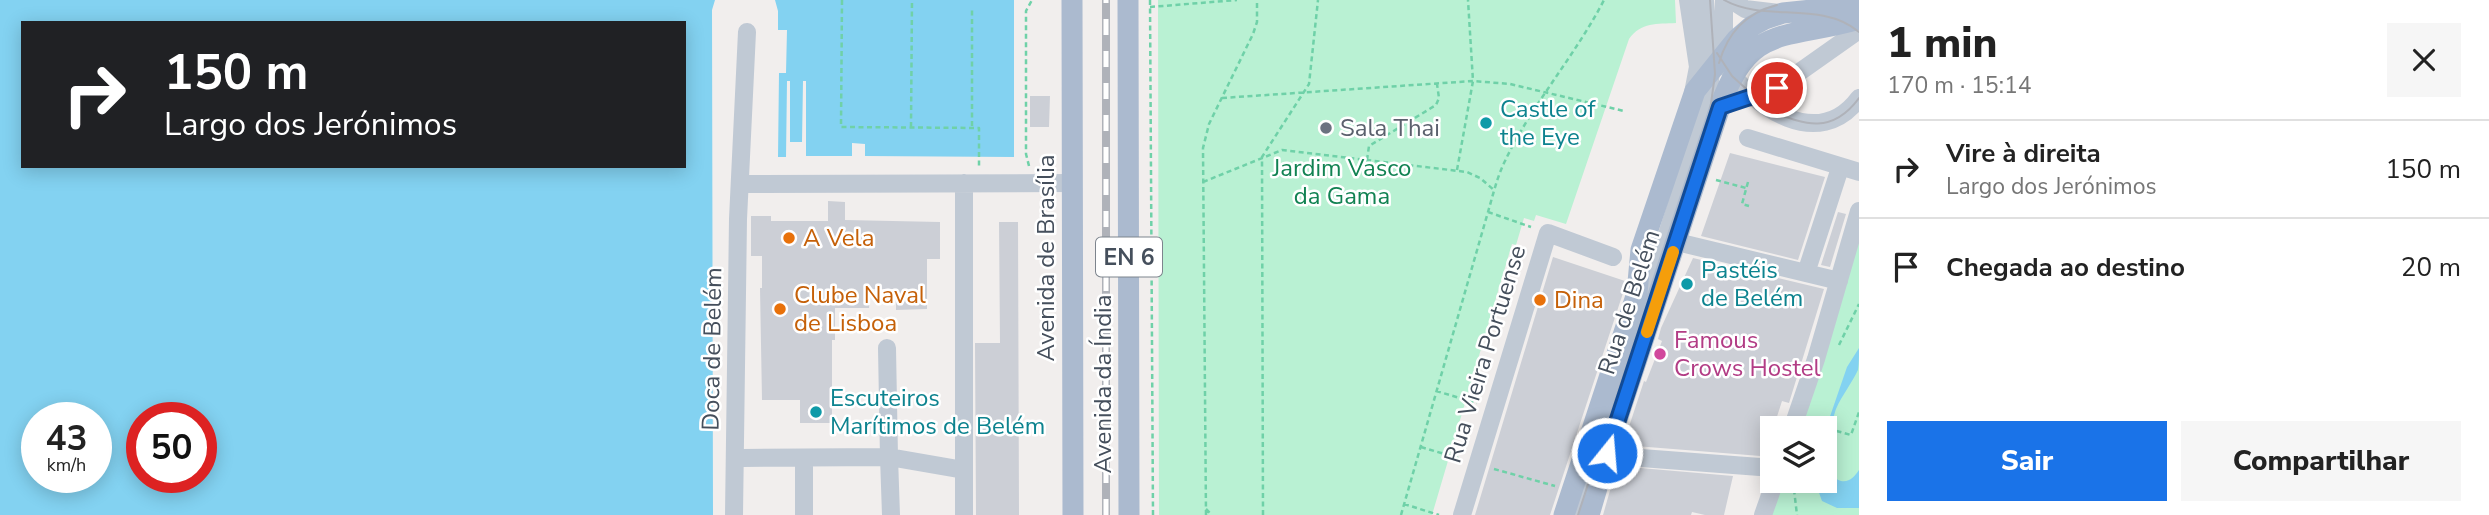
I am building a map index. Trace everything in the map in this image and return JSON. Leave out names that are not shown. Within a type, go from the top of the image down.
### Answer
[{"type":"main road","name":"Avenida de Brasília","points":[[1072,0],[1073,515]]},
{"type":"main road","name":"Avenida da Índia","points":[[1128,0],[1129,515]]},
{"type":"main road","name":"Rua de Belém","points":[[1564,515],[1633,307],[1638,287],[1639,255],[1695,91],[1714,61],[1752,26],[1783,13],[1829,9],[1858,21]]},
{"type":"main road","points":[[1755,48],[1791,32],[1858,21]]},
{"type":"main road","name":"Rua de Belém","points":[[1589,515],[1720,107],[1733,76],[1755,48]]},
{"type":"street","points":[[1686,115],[1698,66],[1688,0]]},
{"type":"street","points":[[1714,61],[1724,30],[1727,3],[1783,13]]},
{"type":"street","points":[[1706,9],[1720,107]]},
{"type":"street","points":[[1695,147],[1708,118],[1720,107],[1777,88],[1858,21]]},
{"type":"street","name":"Doca de Belém","points":[[734,515],[738,219],[747,32]]},
{"type":"street","points":[[1692,36],[1714,61],[1753,96],[1786,118],[1813,124],[1840,116],[1859,98]]},
{"type":"street","points":[[1714,61],[1739,58],[1755,48]]},
{"type":"street","name":"Rua de Belém","points":[[1575,515],[1708,105],[1714,61]]},
{"type":"street","points":[[1748,138],[1859,172]]},
{"type":"street","points":[[1807,273],[1840,167]]},
{"type":"street","points":[[964,515],[971,183]]},
{"type":"street","points":[[741,184],[1072,183]]},
{"type":"street","points":[[1804,416],[1859,211]]},
{"type":"street","name":"Rua Vieira Portuense","points":[[1461,515],[1548,233],[1613,257]]},
{"type":"street","points":[[1677,242],[1839,281]]},
{"type":"street","name":"Rua de Belém","points":[[1633,307],[1656,266]]},
{"type":"street","points":[[887,348],[891,515]]},
{"type":"street","name":"Doca de Belém","points":[[743,515],[744,350]]},
{"type":"street","points":[[1607,453],[1760,467]]},
{"type":"street","points":[[743,458],[889,457],[964,470]]},
{"type":"street","points":[[804,458],[804,515]]},
{"type":"street","points":[[1763,515],[1770,493]]},
{"type":"path","points":[[842,0],[841,127],[979,128],[971,183]]},
{"type":"path","points":[[911,127],[912,0]]},
{"type":"path","points":[[1032,0],[1026,11],[1026,154],[1032,183]]},
{"type":"path","points":[[1150,0],[1153,515]]},
{"type":"path","points":[[1150,7],[1237,0]]},
{"type":"path","points":[[1206,515],[1203,148],[1206,134],[1253,34],[1257,22],[1257,0]]},
{"type":"path","points":[[1263,515],[1262,157],[1304,93],[1312,75],[1318,0]]},
{"type":"path","points":[[1457,170],[1473,81],[1468,0]]},
{"type":"path","points":[[1401,515],[1494,190],[1514,143],[1604,0]]},
{"type":"path","points":[[972,7],[972,128]]},
{"type":"path","points":[[1222,98],[1473,81],[1510,84],[1624,111]]},
{"type":"path","points":[[1367,162],[1369,146],[1436,105],[1439,98],[1437,84]]},
{"type":"path","points":[[1203,182],[1282,150],[1367,162],[1457,170],[1475,174],[1494,190]]},
{"type":"path","points":[[1748,182],[1742,204],[1749,206]]},
{"type":"path","points":[[1728,183],[1746,188]]},
{"type":"path","points":[[1488,212],[1548,233]]},
{"type":"path","points":[[1437,391],[1494,408]]},
{"type":"path","points":[[1837,431],[1851,435],[1859,412]]},
{"type":"path","points":[[1794,493],[1797,515]]},
{"type":"path","points":[[1404,504],[1439,515]]},
{"type":"path","points":[[1206,509],[1212,515]]},
{"type":"green space","name":"Jardim Vasco da Gama","points":[[1158,0],[1675,0],[1676,23],[1644,27],[1629,39],[1566,224],[1536,215],[1534,221],[1524,218],[1516,245],[1512,244],[1432,515],[1159,515]]},
{"type":"green space","points":[[1859,236],[1859,515],[1767,515],[1774,493],[1837,493],[1837,416],[1799,416]]},
{"type":"water","points":[[0,0],[715,0],[712,10],[713,515],[0,515]]},
{"type":"water","points":[[775,0],[1014,0],[1014,157],[865,156],[865,144],[852,143],[852,156],[806,156],[806,81],[803,81],[802,142],[790,142],[790,81],[787,81],[786,157],[778,157],[779,73],[786,73],[787,30],[778,30]]},
{"type":"water","points":[[1859,348],[1858,370],[1834,416],[1830,416],[1847,367]]},
{"type":"water","points":[[1859,470],[1859,508],[1837,508],[1822,501],[1819,493],[1837,493],[1837,478],[1847,481]]},
{"type":"building","points":[[1030,96],[1050,96],[1049,127],[1030,127]]},
{"type":"building","points":[[1730,153],[1825,177],[1798,260],[1701,236]]},
{"type":"building","points":[[828,201],[845,202],[845,220],[940,222],[940,259],[927,259],[927,309],[896,310],[896,289],[870,289],[869,308],[835,308],[835,340],[832,340],[832,423],[800,423],[800,400],[762,400],[762,256],[751,256],[751,216],[771,216],[771,221],[828,221]]},
{"type":"building","points":[[1838,212],[1846,214],[1830,267],[1821,265]]},
{"type":"building","points":[[999,222],[1018,222],[1019,515],[976,515],[975,343],[1000,343]]},
{"type":"building","points":[[1553,257],[1625,281],[1624,290],[1550,515],[1475,515]]},
{"type":"building","points":[[1693,258],[1824,289],[1789,403],[1782,401],[1777,416],[1760,416],[1760,456],[1623,445],[1644,381],[1646,382],[1662,341],[1658,339]]},
{"type":"building","points":[[1617,466],[1733,476],[1724,515],[1692,512],[1691,515],[1603,515]]},
{"type":"tram line","points":[[1578,515],[1710,111],[1715,74],[1710,0]]},
{"type":"tram line","points":[[1724,0],[1757,10],[1828,17],[1844,22],[1859,32]]},
{"type":"tram line","points":[[1719,63],[1728,42],[1740,25],[1756,13],[1777,5]]},
{"type":"tram line","points":[[1717,53],[1732,76],[1764,105]]},
{"type":"tram line","points":[[1708,125],[1724,109],[1742,104],[1760,107],[1799,121],[1819,123],[1839,117],[1859,98]]},
{"type":"railway","points":[[1106,0],[1106,515]]},
{"type":"slow traffic","points":[[1647,332],[1673,252]]},
{"type":"place","name":"Castle of the Eye","points":[[1486,123]]},
{"type":"place","name":"Sala Thai","points":[[1326,128]]},
{"type":"place","name":"A Vela","points":[[789,238]]},
{"type":"place","name":"Pastéis de Belém","points":[[1687,284]]},
{"type":"place","name":"Dina","points":[[1540,300]]},
{"type":"place","name":"Clube Naval de Lisboa","points":[[780,309]]},
{"type":"place","name":"Famous Crows Hostel","points":[[1660,354]]},
{"type":"place","name":"Escuteiros Marítimos de Belém","points":[[816,412]]},
{"type":"route","points":[[1607,453],[1720,107],[1777,88]]}]
